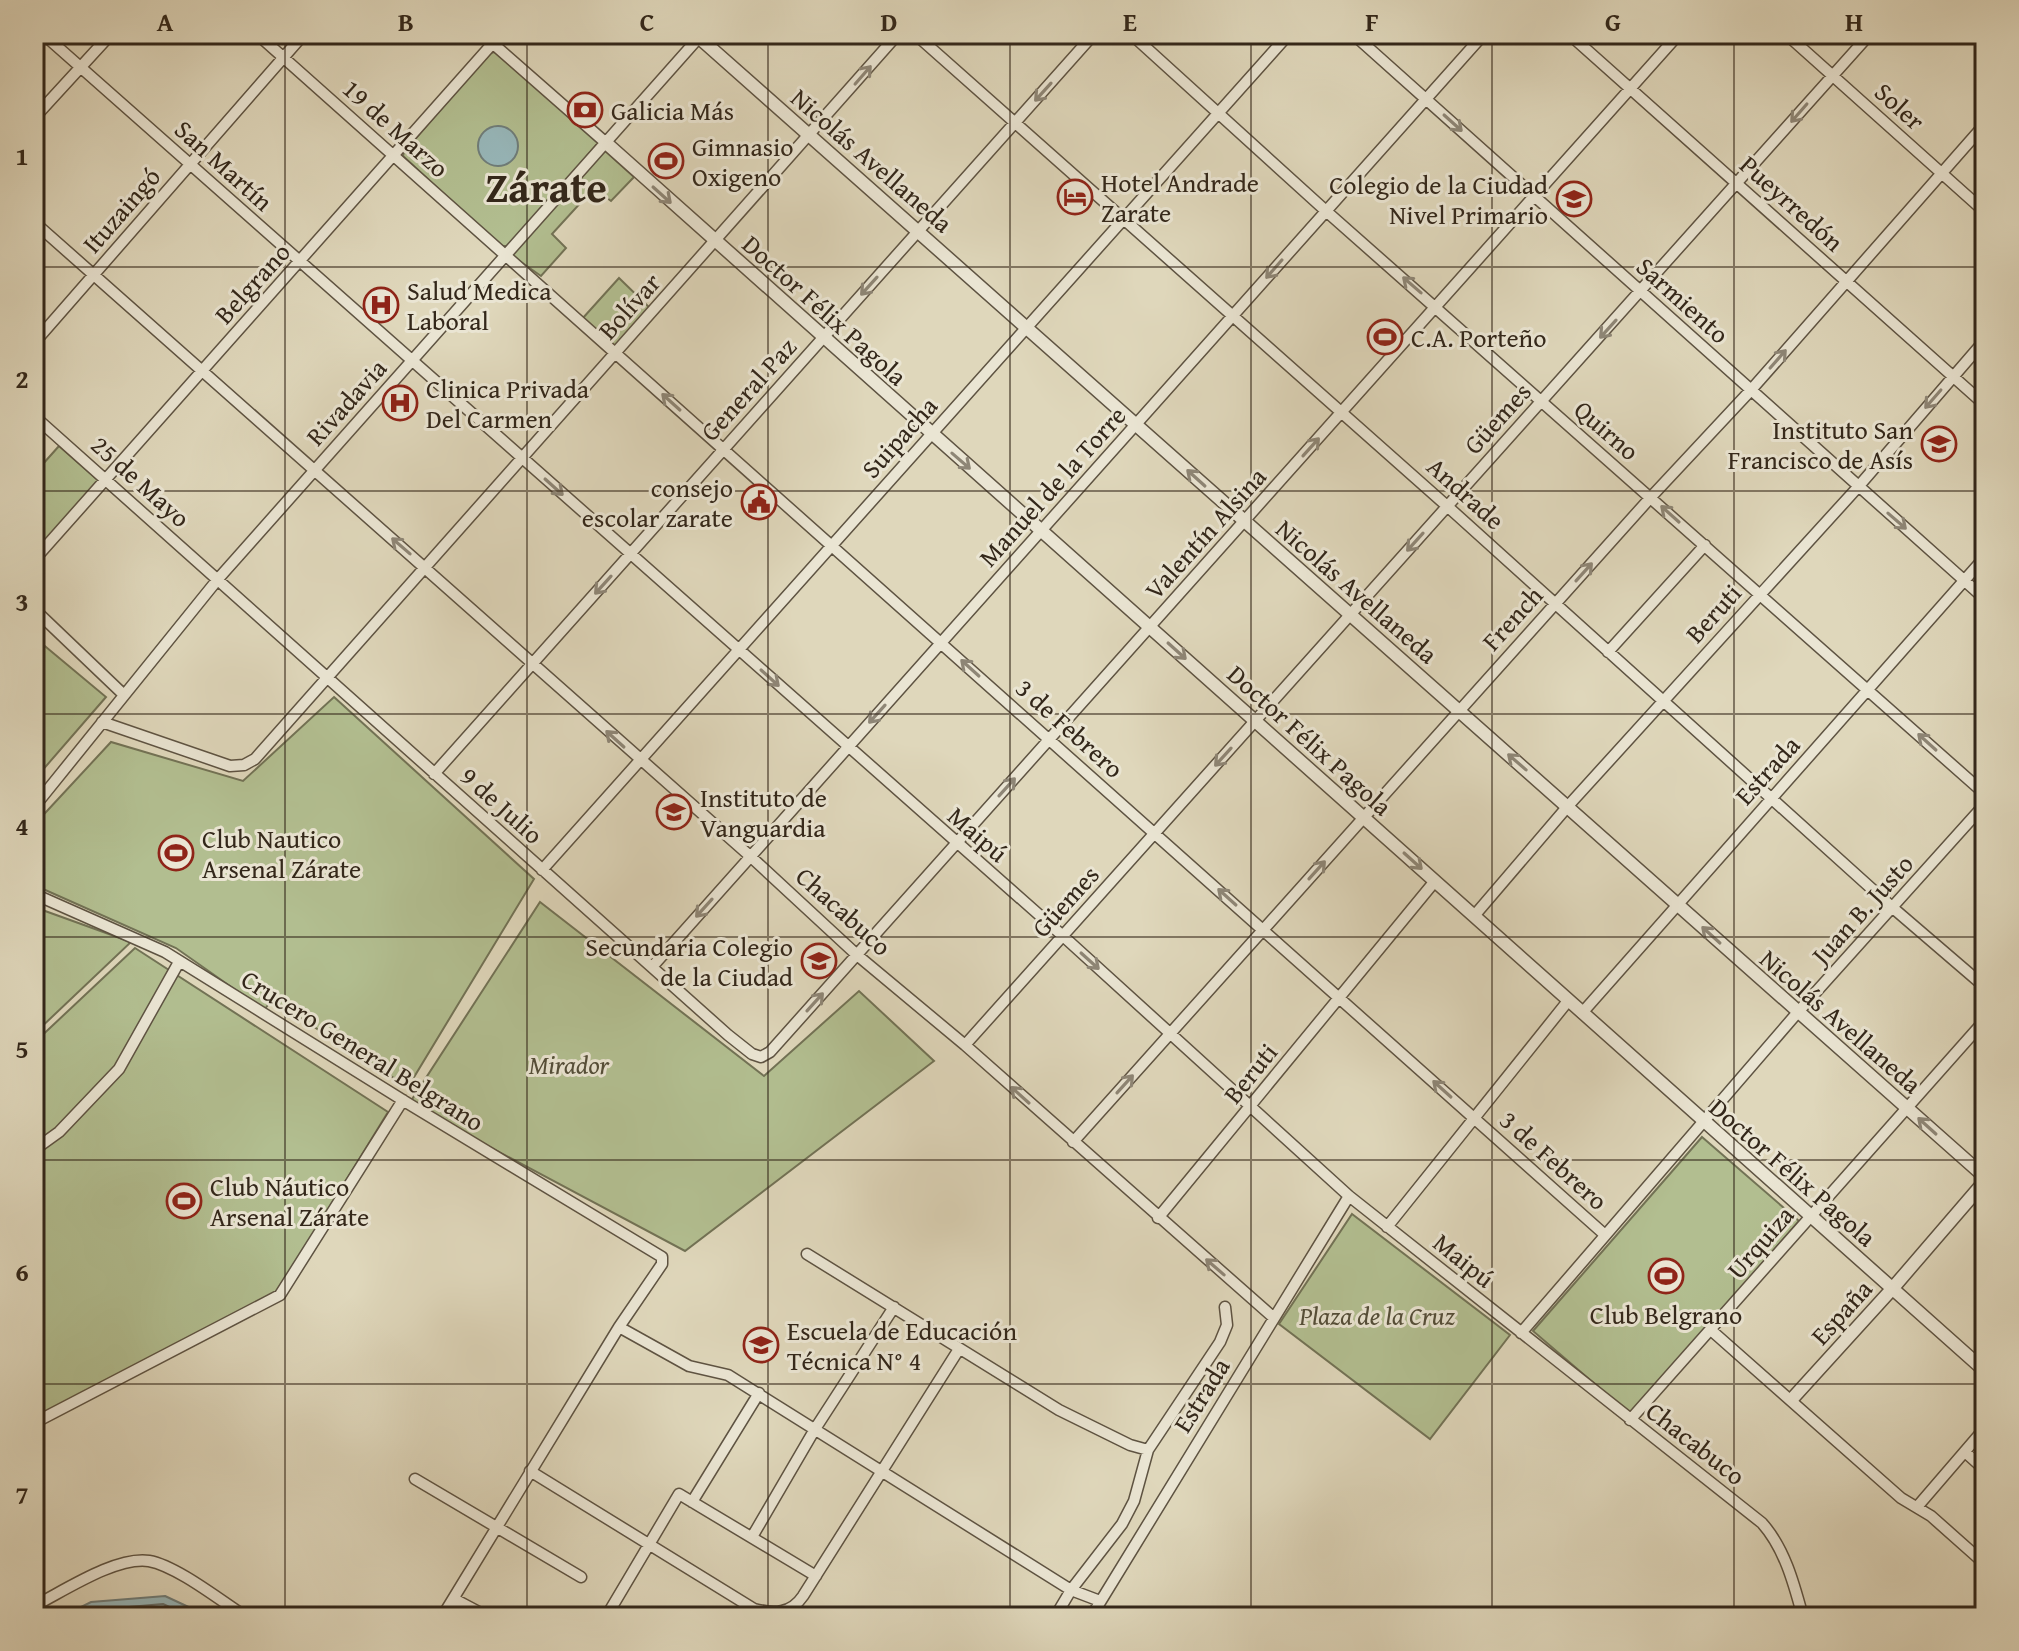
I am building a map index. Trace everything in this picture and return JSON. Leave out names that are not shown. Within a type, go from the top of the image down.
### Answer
[{"type":"street","name":"San Martín","points":[[43,34],[411,361]]},
{"type":"street","points":[[34,118],[111,34]]},
{"type":"street","name":"19 de Marzo","points":[[257,34],[507,255]]},
{"type":"street","name":"Ituzaingó","points":[[34,343],[304,34]]},
{"type":"street","points":[[482,34],[605,142]]},
{"type":"street","name":"Belgrano","points":[[34,560],[501,34]]},
{"type":"street","name":"Bolívar","points":[[102,722],[230,766],[244,765],[255,759],[898,34]]},
{"type":"street","name":"Andrade","points":[[915,34],[1985,987]]},
{"type":"street","name":"General Paz","points":[[434,774],[1094,34]]},
{"type":"street","name":"Quirno","points":[[1131,34],[1326,211],[1985,794]]},
{"type":"street","name":"Suipacha","points":[[542,870],[1289,34]]},
{"type":"street","name":"Sarmiento","points":[[1353,34],[1985,599]]},
{"type":"street","name":"Manuel de la Torre","points":[[652,967],[1484,34]]},
{"type":"street","name":"Pueyrredón","points":[[1569,34],[1985,405]]},
{"type":"street","name":"Valentín Alsina","points":[[761,1057],[770,1052],[1679,34]]},
{"type":"street","name":"Soler","points":[[1786,34],[1985,212]]},
{"type":"street","name":"Güemes","points":[[965,1045],[1870,34]]},
{"type":"street","name":"Nicolás Avellaneda","points":[[699,35],[1985,1179]]},
{"type":"street","name":"Rivadavia","points":[[34,807],[218,579],[699,35]]},
{"type":"street","name":"French","points":[[1073,1142],[1651,497],[1751,390],[1985,124]]},
{"type":"street","name":"Doctor Félix Pagola","points":[[605,142],[1985,1371]]},
{"type":"street","name":"Chacabuco","points":[[34,222],[750,856],[857,955],[965,1045],[1274,1318]]},
{"type":"street","name":"3 de Febrero","points":[[507,255],[1604,1234]]},
{"type":"street","name":"Beruti","points":[[1474,916],[1568,806],[1858,487],[1985,340]]},
{"type":"street","name":"Maipú","points":[[411,361],[1063,936],[1349,1196],[1521,1333]]},
{"type":"street","name":"25 de Mayo","points":[[34,416],[218,579]]},
{"type":"street","points":[[1608,652],[1705,545]]},
{"type":"street","name":"Estrada","points":[[1582,1013],[1985,557]]},
{"type":"street","name":"9 de Julio","points":[[218,579],[728,1035],[752,1054],[761,1057]]},
{"type":"street","points":[[34,609],[123,694]]},
{"type":"street","name":"Juan B. Justo","points":[[1521,1333],[1798,1012],[1985,804]]},
{"type":"street","name":"Beruti","points":[[1158,1218],[1435,881]]},
{"type":"street","name":"Crucero General Belgrano","points":[[34,894],[151,945],[662,1257],[662,1264],[619,1327]]},
{"type":"street","points":[[34,1150],[74,1117],[119,1069],[179,962]]},
{"type":"street","points":[[1387,1227],[1568,1001]]},
{"type":"street","name":"Urquiza","points":[[1630,1420],[1985,1020]]},
{"type":"street","points":[[34,1423],[280,1295],[403,1100]]},
{"type":"street","name":"España","points":[[1792,1399],[1892,1289],[1985,1179]]},
{"type":"street","name":"Estrada","points":[[1091,1617],[1349,1196]]},
{"type":"street","points":[[807,1254],[1097,1430],[1148,1450]]},
{"type":"street","points":[[752,1537],[815,1429],[894,1307]]},
{"type":"street","points":[[1055,1617],[1071,1590],[1122,1524],[1134,1501],[1148,1450],[1220,1342],[1227,1325],[1225,1307]]},
{"type":"street","points":[[442,1617],[619,1327],[689,1366],[728,1375],[1071,1590],[1100,1601]]},
{"type":"street","points":[[1712,1331],[1901,1498],[1931,1516],[1985,1564]]},
{"type":"street","name":"Chacabuco","points":[[1521,1333],[1762,1523],[1786,1560],[1803,1617]]},
{"type":"street","points":[[530,1471],[758,1613],[788,1613],[798,1604],[959,1349]]},
{"type":"street","points":[[692,1502],[759,1393]]},
{"type":"street","points":[[1917,1507],[1985,1428]]},
{"type":"street","points":[[1965,1452],[1985,1470]]},
{"type":"street","points":[[415,1479],[581,1577]]},
{"type":"street","points":[[606,1617],[679,1494],[816,1576]]},
{"type":"street","points":[[34,1606],[118,1564],[149,1561],[177,1573],[246,1617]]},
{"type":"street","points":[[454,1599],[488,1617]]},
{"type":"green space","points":[[499,53],[598,143],[510,246],[500,246],[403,156],[488,54]]},
{"type":"green space","points":[[603,149],[634,177],[611,201],[594,188],[552,234],[566,248],[541,276],[511,255]]},
{"type":"green space","points":[[619,278],[652,310],[615,350],[582,319]]},
{"type":"green space","points":[[59,446],[99,481],[44,544],[34,536],[34,474]]},
{"type":"green space","points":[[34,637],[106,697],[34,780]]},
{"type":"green space","points":[[334,697],[534,879],[408,1087],[272,1000],[264,1010],[176,948],[34,885],[34,825],[111,742],[243,781]]},
{"type":"green space","name":"Mirador","points":[[540,902],[764,1076],[859,991],[934,1061],[685,1251],[409,1104]]},
{"type":"green space","points":[[34,907],[131,942],[34,1034]]},
{"type":"green space","name":"Club Náutico Arsenal Zárate","points":[[135,948],[388,1112],[279,1290],[34,1424],[34,1043]]},
{"type":"green space","name":"Club Belgrano","points":[[1702,1137],[1799,1221],[1631,1415],[1533,1331]]},
{"type":"green space","name":"Plaza de la Cruz","points":[[1352,1214],[1510,1335],[1430,1439],[1279,1324]]},
{"type":"water","points":[[498,126],[512,132],[518,146],[512,160],[498,166],[484,160],[478,146],[484,132]]},
{"type":"water","points":[[165,1596],[210,1617],[61,1617],[91,1602]]},
{"type":"place","name":"Galicia Más","points":[[585,110]]},
{"type":"place","name":"Gimnasio Oxigeno","points":[[666,161]]},
{"type":"place","name":"Hotel Andrade Zarate","points":[[1075,197]]},
{"type":"place","name":"Colegio de la Ciudad Nivel Primario","points":[[1574,199]]},
{"type":"place","name":"Salud Medica Laboral","points":[[381,305]]},
{"type":"place","name":"C.A. Porteño","points":[[1385,337]]},
{"type":"place","name":"Clinica Privada Del Carmen","points":[[400,403]]},
{"type":"place","name":"Instituto San Francisco de Asís","points":[[1939,444]]},
{"type":"place","name":"consejo escolar zarate","points":[[759,502]]},
{"type":"place","name":"Instituto de Vanguardia","points":[[674,812]]},
{"type":"place","name":"Club Nautico Arsenal Zárate","points":[[176,853]]},
{"type":"place","name":"Secundaria Colegio de la Ciudad","points":[[819,961]]},
{"type":"place","name":"Club Náutico Arsenal Zárate","points":[[184,1201]]},
{"type":"place","name":"Club Belgrano","points":[[1666,1276]]},
{"type":"place","name":"Escuela de Educación Técnica N° 4","points":[[761,1345]]},
{"type":"district","name":"Zárate","points":[[546,186]]}]
